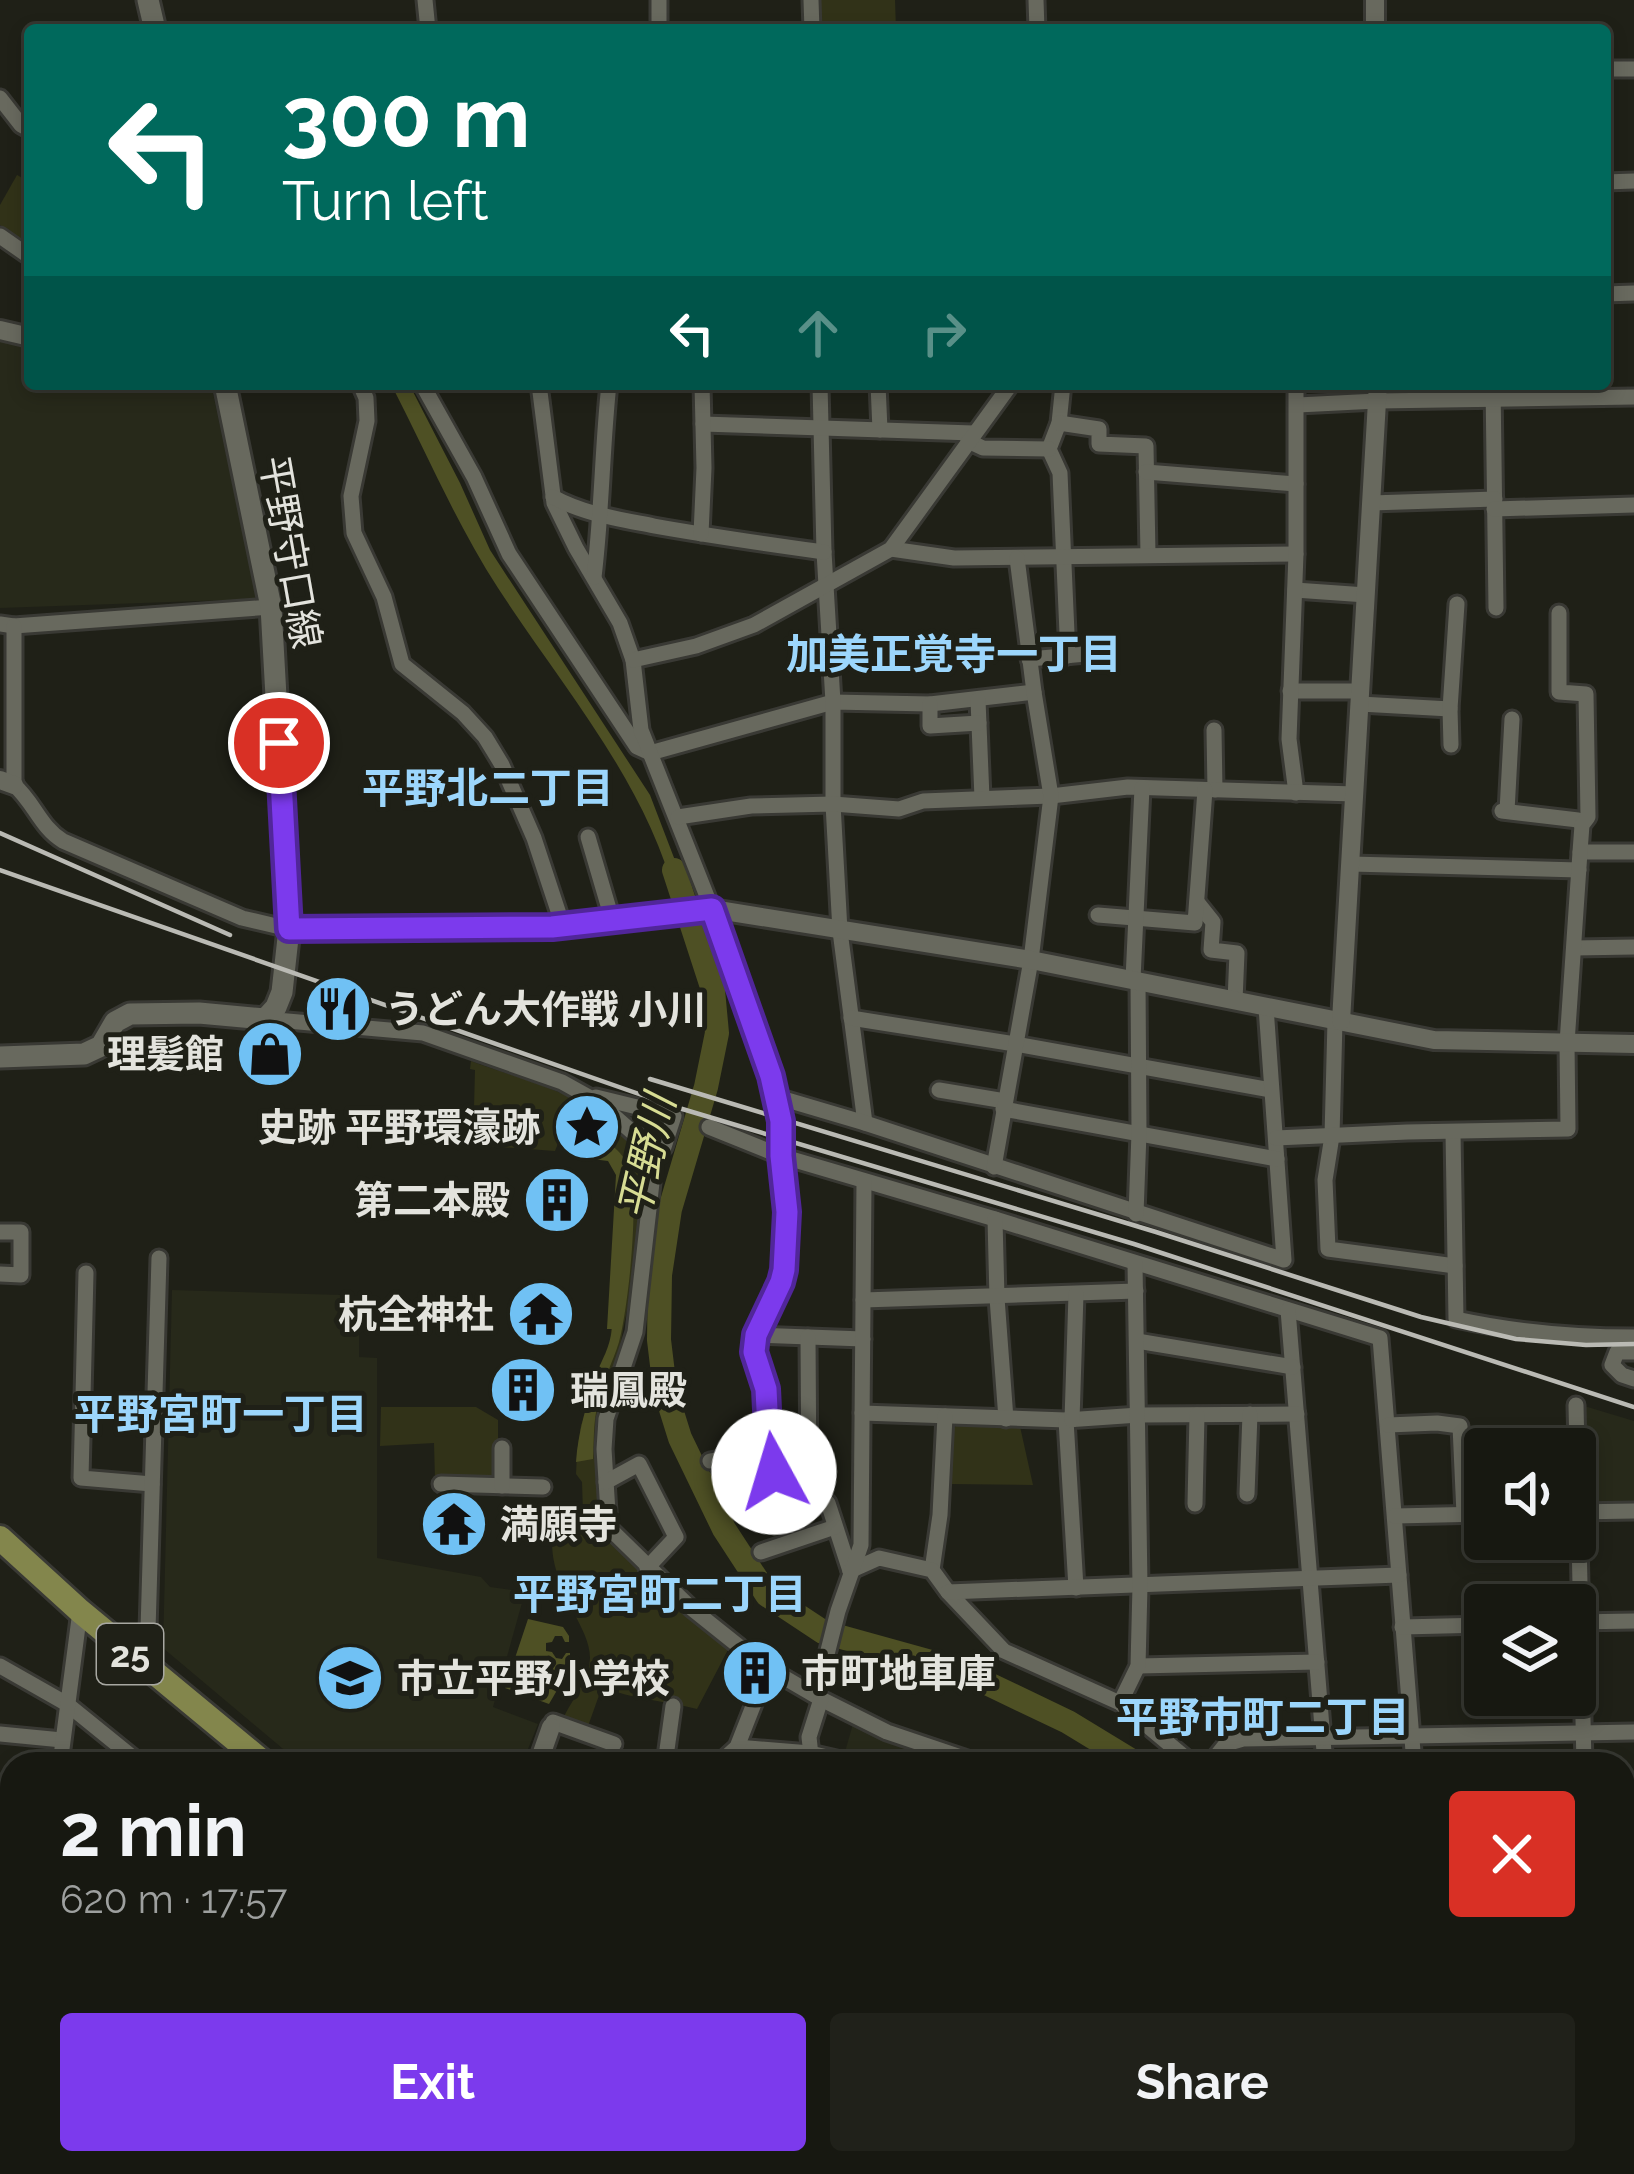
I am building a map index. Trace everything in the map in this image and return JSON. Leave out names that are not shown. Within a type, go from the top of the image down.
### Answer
[{"type":"highway","name":"25","points":[[0,1538],[248,1752]]},
{"type":"main road","name":"平野守口線","points":[[226,390],[271,607],[289,929],[282,992],[265,1019]]},
{"type":"main road","points":[[0,1057],[84,1054],[101,1046],[115,1022],[130,1014],[265,1019]]},
{"type":"street","points":[[0,98],[24,127]]},
{"type":"street","points":[[363,390],[367,421],[351,496],[354,533],[384,597],[402,664],[485,737],[527,818],[563,926]]},
{"type":"street","points":[[425,390],[474,477],[509,554],[638,747],[650,753],[833,702],[930,704],[1034,692]]},
{"type":"street","points":[[540,390],[553,497],[576,548],[620,623],[633,660],[641,730],[678,818],[777,1097],[787,1212],[784,1270],[756,1335],[754,1352],[766,1389],[769,1450],[780,1483],[818,1493],[828,1503],[850,1571]]},
{"type":"street","points":[[594,577],[608,390]]},
{"type":"street","points":[[700,534],[702,390]]},
{"type":"street","points":[[820,390],[840,932],[865,1123]]},
{"type":"street","points":[[878,390],[880,430]]},
{"type":"street","points":[[633,660],[696,646],[754,625],[891,549],[1006,390]]},
{"type":"street","points":[[1062,390],[1059,423],[1049,449],[1060,473],[1068,656]]},
{"type":"street","points":[[1296,793],[1289,739],[1297,390]]},
{"type":"street","points":[[1298,405],[1377,392],[1634,398]]},
{"type":"street","points":[[1377,392],[1351,864],[1325,1180],[1328,1250],[1455,1266]]},
{"type":"street","points":[[1493,392],[1496,608]]},
{"type":"street","points":[[1059,423],[1100,429],[1099,444],[1146,446],[1148,555]]},
{"type":"street","points":[[704,424],[880,430],[970,437],[983,448],[1049,449]]},
{"type":"street","points":[[1146,472],[1296,484]]},
{"type":"street","points":[[553,497],[602,516],[824,552]]},
{"type":"street","points":[[1372,503],[1634,505]]},
{"type":"street","points":[[891,549],[954,558],[1296,554]]},
{"type":"street","points":[[994,1167],[1052,796],[1017,558]]},
{"type":"street","points":[[1295,590],[1366,596]]},
{"type":"street","points":[[1451,745],[1456,604]]},
{"type":"street","points":[[271,607],[7,625],[7,782],[25,794],[42,824],[63,841],[242,917],[289,929],[563,926],[708,910],[1030,960],[1435,1040],[1634,1044]]},
{"type":"street","points":[[1276,1138],[1568,1130],[1568,1043],[1580,852],[1582,825],[1588,817],[1586,694],[1559,692],[1559,613]]},
{"type":"street","points":[[1029,659],[1098,653]]},
{"type":"street","points":[[1290,691],[1450,710]]},
{"type":"street","points":[[978,700],[982,798]]},
{"type":"street","points":[[930,704],[930,726],[979,723]]},
{"type":"street","points":[[1512,719],[1504,811],[1578,820],[1582,825]]},
{"type":"street","points":[[1098,915],[1196,923],[1214,730]]},
{"type":"street","points":[[678,818],[751,806],[833,803],[899,808],[922,801],[1142,788],[1355,794]]},
{"type":"street","points":[[1136,1214],[1135,979],[1142,788]]},
{"type":"street","points":[[588,837],[612,920]]},
{"type":"street","points":[[1580,852],[1634,852]]},
{"type":"street","points":[[1351,864],[1579,870]]},
{"type":"street","points":[[1197,902],[1213,922],[1211,950],[1237,952],[1235,1000]]},
{"type":"street","points":[[1574,948],[1634,947]]},
{"type":"street","points":[[777,1097],[1284,1260],[1266,1007]]},
{"type":"street","points":[[851,1018],[1271,1090]]},
{"type":"street","points":[[265,1019],[423,1033],[562,1082],[598,1102],[647,1144],[652,1158],[649,1222],[634,1332],[606,1419],[609,1528],[691,1608],[768,1668],[886,1732],[946,1752]]},
{"type":"street","points":[[940,1090],[1277,1159]]},
{"type":"street","points":[[585,1095],[674,1116],[664,1148],[652,1158]]},
{"type":"street","points":[[710,1127],[781,1156],[1381,1338],[1413,1752]]},
{"type":"street","points":[[1454,1132],[1456,1319],[1514,1332],[1634,1337]]},
{"type":"street","points":[[811,1752],[809,1737],[828,1648],[862,1545],[864,1182]]},
{"type":"street","points":[[995,1219],[1006,1419]]},
{"type":"street","points":[[0,1232],[21,1232],[21,1275],[0,1274]]},
{"type":"street","points":[[137,1659],[148,1630],[160,1258]]},
{"type":"street","points":[[1120,1703],[1138,1666],[1135,1263]]},
{"type":"street","points":[[86,1273],[81,1478],[152,1484]]},
{"type":"street","points":[[863,1300],[1136,1291]]},
{"type":"street","points":[[1076,1294],[1069,1420],[1076,1588]]},
{"type":"street","points":[[1288,1310],[1325,1752]]},
{"type":"street","points":[[756,1335],[862,1339]]},
{"type":"street","points":[[808,1337],[808,1491]]},
{"type":"street","points":[[1137,1341],[1293,1367]]},
{"type":"street","points":[[1634,1352],[1617,1352],[1612,1365],[1634,1379]]},
{"type":"street","points":[[1576,1405],[1576,1428]]},
{"type":"street","points":[[862,1413],[1069,1420],[1297,1414]]},
{"type":"street","points":[[1246,1494],[1250,1414]]},
{"type":"street","points":[[1195,1504],[1197,1415]]},
{"type":"street","points":[[932,1570],[940,1515],[944,1416]]},
{"type":"street","points":[[1388,1425],[1460,1426],[1464,1514],[1395,1516]]},
{"type":"street","points":[[502,1448],[502,1486]]},
{"type":"street","points":[[710,1461],[769,1450]]},
{"type":"street","points":[[606,1482],[639,1465],[676,1537],[647,1568]]},
{"type":"street","points":[[441,1484],[543,1486]]},
{"type":"street","points":[[1596,1512],[1634,1511]]},
{"type":"street","points":[[761,1552],[835,1527]]},
{"type":"street","points":[[850,1571],[879,1558],[932,1570],[1004,1651],[1120,1703],[1165,1752]]},
{"type":"street","points":[[948,1592],[1399,1575]]},
{"type":"street","points":[[61,1752],[80,1611]]},
{"type":"street","points":[[1596,1622],[1634,1621]]},
{"type":"street","points":[[1402,1627],[1464,1625]]},
{"type":"street","points":[[1138,1666],[1317,1662]]},
{"type":"street","points":[[0,1666],[68,1704],[126,1752]]},
{"type":"street","points":[[731,1752],[768,1668]]},
{"type":"street","points":[[666,1752],[674,1706]]},
{"type":"street","points":[[1582,1716],[1584,1752]]},
{"type":"street","points":[[542,1752],[552,1725],[614,1744]]},
{"type":"street","points":[[1220,1752],[1226,1744],[1243,1739],[1634,1732]]},
{"type":"street","points":[[0,1733],[62,1740]]},
{"type":"street","points":[[737,1747],[757,1752]]},
{"type":"shaded area","points":[[820,0],[895,0],[896,24],[821,24]]},
{"type":"shaded area","points":[[17,175],[24,179],[24,241],[0,225],[0,205]]},
{"type":"shaded area","points":[[0,341],[24,347],[24,390],[212,390],[257,599],[0,608]]},
{"type":"shaded area","points":[[394,390],[412,390],[490,550],[650,795],[689,897],[676,899],[645,815],[624,776],[455,514]]},
{"type":"shaded area","points":[[471,1061],[581,1103],[617,1130],[641,1163],[642,1226],[617,1368],[605,1533],[634,1566],[730,1646],[697,1709],[602,1687],[587,1729],[563,1719],[590,1658],[585,1635],[558,1576],[552,1541],[557,1512],[583,1513],[577,1453],[581,1425],[610,1353],[617,1174],[609,1161],[579,1139],[559,1141],[555,1151],[473,1145],[475,1070],[470,1069]]},
{"type":"shaded area","points":[[583,1137],[610,1144],[628,1165],[633,1225],[623,1326],[596,1410],[593,1459],[576,1462],[586,1407],[612,1329],[607,1329],[616,1175],[608,1161],[576,1157],[575,1142]]},
{"type":"shaded area","points":[[172,1290],[342,1295],[340,1332],[359,1333],[359,1357],[377,1358],[377,1558],[481,1577],[490,1587],[525,1592],[493,1707],[538,1724],[527,1752],[287,1752],[163,1648]]},
{"type":"shaded area","points":[[1581,1405],[1634,1421],[1634,1505],[1596,1506],[1596,1428],[1581,1428]]},
{"type":"shaded area","points":[[381,1407],[476,1407],[498,1420],[498,1483],[435,1480],[434,1443],[380,1446]]},
{"type":"shaded area","points":[[1019,1422],[1033,1485],[949,1484],[952,1430],[957,1425]]},
{"type":"shaded area","points":[[528,1619],[563,1627],[569,1636],[569,1642],[555,1636],[546,1643],[546,1651],[556,1658],[570,1653],[570,1668],[549,1704],[505,1688]]},
{"type":"shaded area","points":[[855,1717],[944,1752],[845,1752]]},
{"type":"waterway","name":"平野川","points":[[674,870],[713,990],[717,1033],[670,1209],[660,1275],[659,1340],[665,1390],[680,1438],[724,1529],[767,1595],[823,1632],[976,1678],[1068,1722],[1117,1752]]},
{"type":"railway","points":[[0,833],[230,935]]},
{"type":"railway","points":[[0,870],[679,1108],[1134,1244],[1634,1407]]},
{"type":"railway","points":[[650,1079],[1421,1317],[1516,1339],[1634,1344]]},
{"type":"place","name":"うどん大作戦 小川","points":[[338,1009]]},
{"type":"place","name":"理髪館","points":[[270,1054]]},
{"type":"place","name":"史跡 平野環濠跡","points":[[587,1127]]},
{"type":"place","name":"第二本殿","points":[[557,1200]]},
{"type":"place","name":"杭全神社","points":[[541,1314]]},
{"type":"place","name":"瑞鳳殿","points":[[523,1390]]},
{"type":"place","name":"満願寺","points":[[454,1524]]},
{"type":"place","name":"市町地車庫","points":[[755,1673]]},
{"type":"place","name":"市立平野小学校","points":[[350,1678]]},
{"type":"district","name":"加美正覚寺一丁目","points":[[954,654]]},
{"type":"district","name":"平野北二丁目","points":[[488,788]]},
{"type":"district","name":"平野宮町一丁目","points":[[221,1414]]},
{"type":"district","name":"平野宮町二丁目","points":[[660,1594]]},
{"type":"district","name":"平野市町二丁目","points":[[1263,1717]]},
{"type":"route","points":[[279,743],[289,929],[552,927],[712,909],[771,1076],[781,1121],[787,1212],[784,1270],[756,1335],[754,1352],[766,1389],[774,1472]]}]
